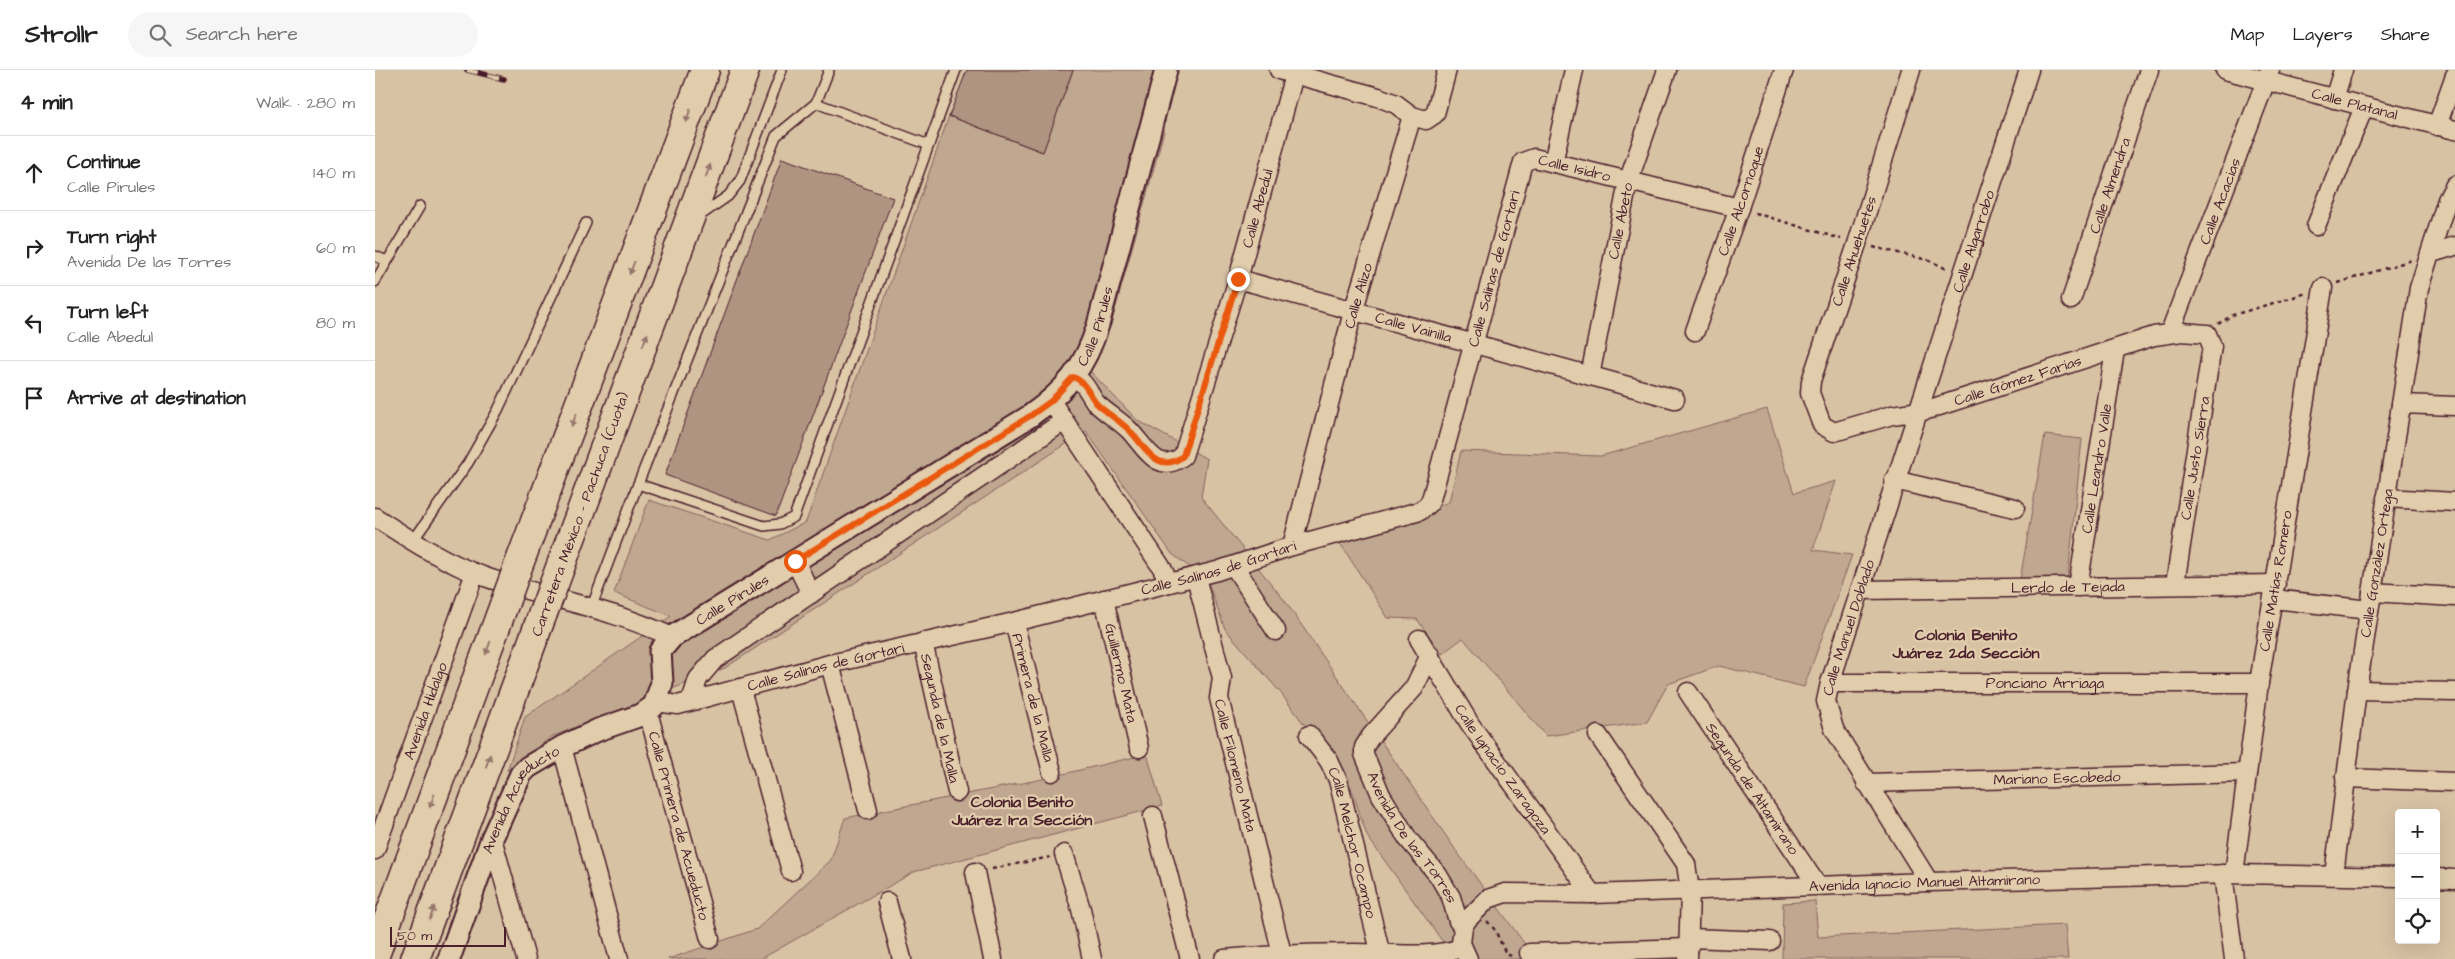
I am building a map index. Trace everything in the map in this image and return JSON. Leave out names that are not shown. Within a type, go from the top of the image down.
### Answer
[{"type":"highway","points":[[375,955],[516,572],[705,70]]},
{"type":"highway","name":"Carretera México - Pachuca (Cuota)","points":[[415,959],[745,70]]},
{"type":"street","name":"Calle Pirules","points":[[672,637],[1010,429],[1051,401],[1073,377],[1087,356],[1098,325],[1116,264],[1166,70]]},
{"type":"street","points":[[1287,72],[1378,97],[1396,104],[1412,116],[1427,120],[1435,114],[1447,70]]},
{"type":"street","points":[[1553,163],[1574,70]]},
{"type":"street","name":"Calle Abeto","points":[[1590,376],[1628,182],[1667,70]]},
{"type":"street","name":"Calle Alcornoque","points":[[1695,331],[1739,208],[1784,70]]},
{"type":"street","name":"Calle Ahuehuetes","points":[[1826,429],[1820,422],[1811,398],[1811,381],[1857,244],[1911,70]]},
{"type":"street","name":"Calle Algarrobo","points":[[1918,412],[2029,70]]},
{"type":"street","name":"Calle Almendra","points":[[2071,300],[2149,70]]},
{"type":"street","name":"Calle Platanal","points":[[2225,70],[2269,75],[2334,99],[2455,130]]},
{"type":"street","points":[[2334,99],[2343,70]]},
{"type":"street","name":"Calle Abedul","points":[[1073,377],[1083,384],[1098,404],[1130,431],[1141,446],[1155,459],[1163,463],[1174,463],[1183,456],[1238,279],[1287,72]]},
{"type":"street","name":"Calle Acacias","points":[[2170,332],[2269,75]]},
{"type":"street","points":[[2437,126],[2455,75]]},
{"type":"street","points":[[2316,226],[2364,107]]},
{"type":"street","name":"Calle Alizo","points":[[1292,546],[1353,312],[1412,116]]},
{"type":"street","name":"Calle Isidro","points":[[1526,160],[1534,158],[1739,208]]},
{"type":"street","name":"Calle Salinas de Gortari","points":[[652,707],[691,702],[830,664],[1196,577],[1292,546],[1408,515],[1426,508],[1432,496],[1522,165],[1526,160]]},
{"type":"street","name":"Calle González Ortega","points":[[2334,875],[2357,690],[2419,288],[2432,253],[2447,200],[2455,185]]},
{"type":"street","points":[[2432,253],[2455,246]]},
{"type":"street","name":"Calle Vainilla","points":[[1238,279],[1353,312],[1474,342],[1675,399]]},
{"type":"street","name":"Calle Matías Romero","points":[[2234,959],[2229,874],[2247,772],[2259,683],[2323,288]]},
{"type":"street","name":"Calle Gómez Farías","points":[[1826,429],[1841,431],[1892,415],[1918,412],[2170,332],[2207,334]]},
{"type":"street","name":"Calle Justo Sierra","points":[[2175,584],[2212,346],[2207,334]]},
{"type":"street","name":"Calle Leandro Valle","points":[[2078,587],[2115,350]]},
{"type":"street","points":[[1051,401],[1162,568],[1169,583]]},
{"type":"street","points":[[2401,404],[2455,406]]},
{"type":"street","name":"Calle Manuel Doblado","points":[[1918,412],[1894,480],[1826,701],[1828,715],[1834,729],[1929,882]]},
{"type":"street","points":[[691,702],[698,679],[715,660],[1064,421]]},
{"type":"street","points":[[1894,480],[2015,508]]},
{"type":"street","points":[[2386,498],[2455,502]]},
{"type":"street","points":[[375,517],[412,542],[475,573],[529,591],[592,606],[641,622],[672,637],[660,651],[662,684],[652,707]]},
{"type":"street","points":[[795,561],[811,594]]},
{"type":"street","points":[[1234,566],[1276,631]]},
{"type":"street","name":"Avenida Hidalgo","points":[[375,850],[475,573]]},
{"type":"street","name":"Calle Filomeno Mata","points":[[1196,577],[1222,678],[1219,698],[1282,954]]},
{"type":"street","name":"Lerdo de Tejada","points":[[1860,590],[2175,584],[2275,591],[2369,610]]},
{"type":"street","points":[[2372,592],[2455,597]]},
{"type":"street","name":"Guillermo Mata","points":[[1104,599],[1139,748]]},
{"type":"street","name":"Primera de la Malla","points":[[1013,622],[1052,772]]},
{"type":"street","name":"Calle Ignacio Zaragoza","points":[[1419,639],[1470,724],[1592,894]]},
{"type":"street","name":"Segunda de la Malla","points":[[923,642],[957,792]]},
{"type":"street","name":"Avenida De las Torres","points":[[1430,655],[1414,688],[1371,736],[1364,747],[1365,758],[1381,795],[1408,839],[1438,875],[1451,897],[1458,921],[1468,920]]},
{"type":"street","points":[[830,664],[868,810]]},
{"type":"street","name":"Ponciano Arriaga","points":[[1830,683],[2259,683]]},
{"type":"street","points":[[741,689],[791,871]]},
{"type":"street","points":[[2357,690],[2455,692]]},
{"type":"street","name":"Segunda de Altamirano","points":[[1688,692],[1817,885]]},
{"type":"street","name":"Avenida Acueducto","points":[[449,959],[493,838],[521,774],[528,767],[561,747],[652,707]]},
{"type":"street","name":"Calle Primera de Acueducto","points":[[652,707],[710,939]]},
{"type":"street","name":"Calle Melchor Ocampo","points":[[1309,735],[1329,761],[1338,780],[1381,955]]},
{"type":"street","points":[[1598,735],[1684,860],[1689,871],[1689,948]]},
{"type":"street","points":[[561,747],[619,959]]},
{"type":"street","name":"Mariano Escobedo","points":[[1866,782],[2247,772]]},
{"type":"street","points":[[2345,778],[2455,782]]},
{"type":"street","points":[[1153,816],[1190,959]]},
{"type":"street","points":[[493,838],[526,959]]},
{"type":"street","points":[[1064,854],[1081,909],[1092,959]]},
{"type":"street","points":[[975,872],[993,959]]},
{"type":"street","name":"Avenida Ignacio Manuel Altamirano","points":[[1468,920],[1488,899],[1499,894],[1592,894],[1817,885],[2229,874],[2395,877]]},
{"type":"street","points":[[2440,878],[2455,879]]},
{"type":"street","points":[[887,902],[902,959]]},
{"type":"street","points":[[1224,959],[1282,954],[1318,956],[1381,955],[1419,958],[1465,954],[1468,920]]},
{"type":"street","points":[[1529,954],[1689,948],[1770,941]]},
{"type":"lane","points":[[689,223],[728,196],[740,182],[782,70]]},
{"type":"lane","points":[[592,606],[638,484],[776,136],[816,103],[829,70]]},
{"type":"lane","points":[[638,484],[764,526],[780,524],[794,517],[956,70]]},
{"type":"lane","points":[[816,103],[929,144]]},
{"type":"lane","points":[[375,282],[420,206]]},
{"type":"lane","points":[[412,542],[467,463],[498,410],[586,223]]},
{"type":"lane","points":[[375,256],[387,261]]},
{"type":"path","points":[[975,872],[1064,854]]},
{"type":"path","points":[[1468,920],[1489,922],[1509,956],[1529,954]]},
{"type":"shaded area","points":[[1073,70],[1171,70],[1164,131],[1111,325],[1088,369],[1137,420],[1207,459],[1201,497],[1285,601],[1457,852],[1536,959],[1455,959],[1367,836],[1351,787],[1280,692],[1225,629],[1207,580],[1172,554],[1086,431],[725,668],[551,737],[507,771],[525,717],[671,616],[614,593],[649,500],[770,540],[806,522],[949,116],[1042,152]]},
{"type":"shaded area","points":[[1767,409],[1794,493],[1836,481],[1813,550],[1852,555],[1804,687],[1719,666],[1668,684],[1647,722],[1546,736],[1463,638],[1442,654],[1417,619],[1388,618],[1338,540],[1449,502],[1461,451],[1601,456]]},
{"type":"shaded area","points":[[2045,435],[2082,439],[2068,577],[2020,580]]},
{"type":"shaded area","points":[[1147,754],[1162,806],[914,872],[761,959],[668,959],[757,929],[831,860],[845,818],[1038,780]]},
{"type":"shaded area","points":[[1815,901],[1818,937],[2065,925],[2068,959],[1782,959],[1783,903]]},
{"type":"building","points":[[967,70],[1073,70],[1043,152],[949,116]]},
{"type":"building","points":[[782,158],[893,198],[776,516],[665,475]]},
{"type":"railway","points":[[467,70],[504,79]]},
{"type":"district","name":"Colonia Benito Juárez 2da Sección","points":[[1966,643]]},
{"type":"district","name":"Colonia Benito Juárez 1ra Sección","points":[[1022,810]]},
{"type":"route","points":[[795,561],[1030,416],[1051,401],[1073,377],[1079,379],[1092,398],[1107,413],[1130,431],[1147,453],[1163,463],[1174,463],[1183,456],[1238,279]]}]
